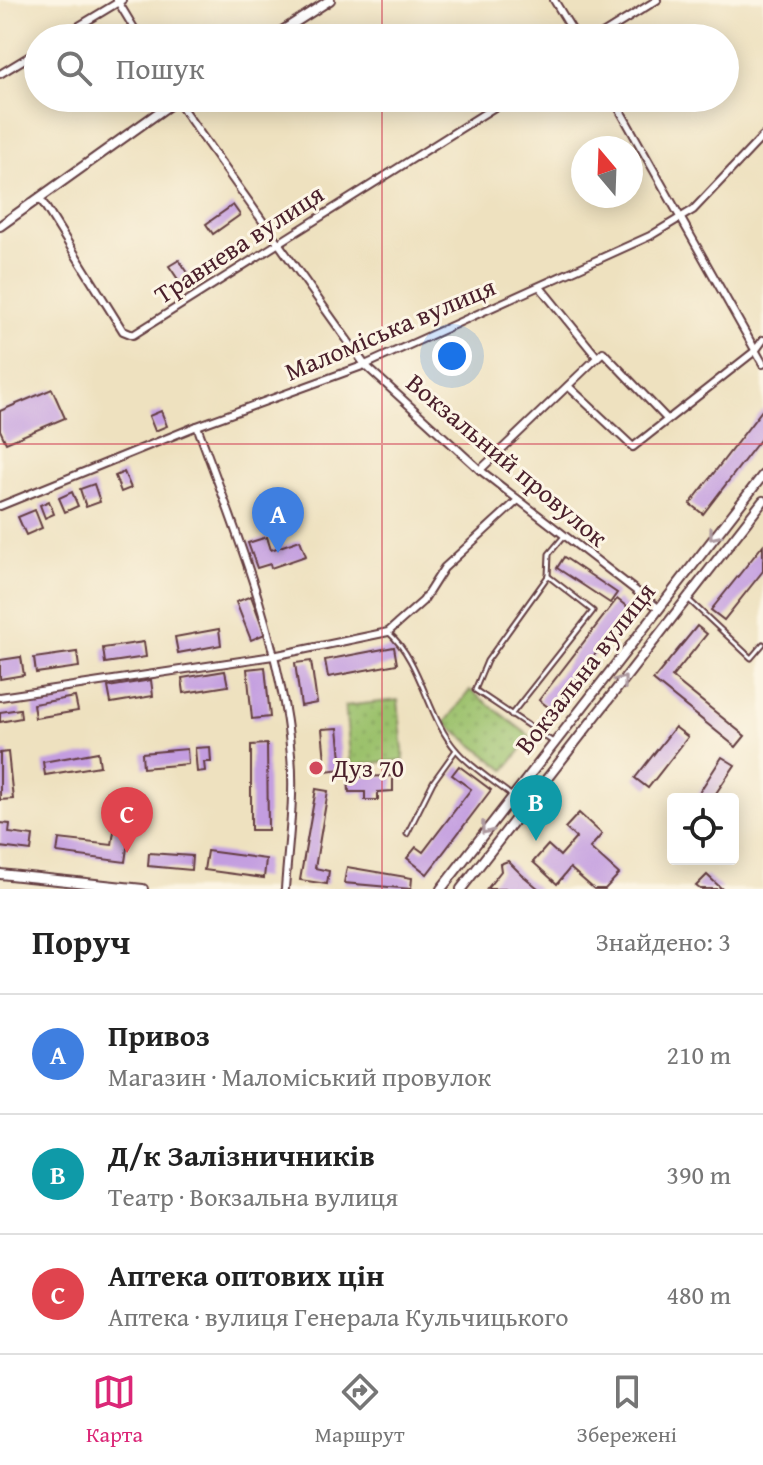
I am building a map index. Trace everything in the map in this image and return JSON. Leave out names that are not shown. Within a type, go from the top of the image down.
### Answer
[{"type":"street","points":[[293,24],[330,0]]},
{"type":"street","points":[[554,0],[569,24]]},
{"type":"street","points":[[618,24],[657,0]]},
{"type":"street","points":[[82,24],[119,1],[132,24]]},
{"type":"street","points":[[0,74],[24,59]]},
{"type":"street","points":[[0,226],[159,112]]},
{"type":"street","name":"Вокзальний провулок","points":[[186,112],[365,365],[480,470],[657,607]]},
{"type":"street","name":"Травнева вулиця","points":[[40,198],[129,335],[136,335],[277,242],[486,112]]},
{"type":"street","points":[[621,112],[763,364]]},
{"type":"street","name":"Маломіська вулиця","points":[[0,506],[197,426],[365,365],[680,220],[717,188],[763,136]]},
{"type":"street","points":[[540,287],[600,355],[666,418]]},
{"type":"street","points":[[568,386],[633,447],[755,351],[763,340]]},
{"type":"street","points":[[480,470],[600,355]]},
{"type":"street","points":[[197,426],[233,522],[273,656],[291,752],[292,790],[285,889]]},
{"type":"street","name":"Вокзальна вулиця","points":[[441,889],[657,607],[763,475]]},
{"type":"street","points":[[0,697],[273,656],[388,632],[423,601],[444,568],[518,500]]},
{"type":"street","name":"Вокзальна вулиця","points":[[461,889],[763,501]]},
{"type":"street","points":[[0,874],[143,889]]},
{"type":"lane","points":[[553,742],[475,690],[492,653],[548,576],[549,554],[565,535]]},
{"type":"lane","points":[[511,715],[593,611],[548,576]]},
{"type":"lane","points":[[687,598],[751,658],[763,644]]},
{"type":"lane","points":[[388,632],[406,649],[417,680],[456,750],[511,795]]},
{"type":"lane","points":[[407,834],[433,782],[456,750]]},
{"type":"green space","points":[[470,690],[531,737],[505,770],[445,723]]},
{"type":"green space","points":[[398,700],[404,760],[351,765],[345,706]]},
{"type":"building","points":[[233,205],[240,215],[213,234],[206,224]]},
{"type":"building","points":[[179,260],[196,284],[186,291],[169,266]]},
{"type":"building","points":[[52,389],[65,418],[6,443],[0,430],[0,411]]},
{"type":"building","points":[[763,409],[763,436],[703,514],[690,504]]},
{"type":"building","points":[[161,411],[167,426],[155,431],[149,416]]},
{"type":"building","points":[[124,472],[131,488],[121,492],[115,476]]},
{"type":"building","points":[[94,484],[100,502],[86,507],[80,489]]},
{"type":"building","points":[[72,492],[78,506],[65,512],[59,498]]},
{"type":"building","points":[[49,501],[54,514],[45,518],[40,505]]},
{"type":"building","points":[[35,510],[42,528],[26,535],[18,517]]},
{"type":"building","points":[[267,537],[271,550],[300,540],[306,556],[271,568],[270,564],[257,568],[248,543]]},
{"type":"building","points":[[763,545],[763,571],[724,620],[711,610]]},
{"type":"building","points":[[564,557],[617,593],[610,603],[557,568]]},
{"type":"building","points":[[251,596],[265,634],[251,640],[236,602]]},
{"type":"building","points":[[617,599],[630,609],[552,710],[539,700]]},
{"type":"building","points":[[697,626],[707,634],[672,677],[745,736],[736,747],[653,680]]},
{"type":"building","points":[[219,629],[221,645],[178,653],[175,637]]},
{"type":"building","points":[[144,642],[146,657],[105,663],[103,648]]},
{"type":"building","points":[[394,647],[397,664],[328,677],[325,660]]},
{"type":"building","points":[[77,652],[79,667],[36,673],[34,658]]},
{"type":"building","points":[[21,657],[24,675],[0,679],[0,660]]},
{"type":"building","points":[[311,661],[317,703],[301,706],[295,663]]},
{"type":"building","points":[[265,667],[270,717],[252,719],[247,669]]},
{"type":"building","points":[[225,671],[228,686],[184,693],[182,678]]},
{"type":"building","points":[[151,680],[153,696],[111,703],[108,687]]},
{"type":"building","points":[[75,697],[78,711],[35,718],[33,704]]},
{"type":"building","points":[[20,709],[21,718],[0,722],[0,712]]},
{"type":"building","points":[[675,727],[688,737],[648,788],[635,778]]},
{"type":"building","points":[[338,728],[342,769],[326,771],[322,729]]},
{"type":"building","points":[[267,744],[268,830],[251,830],[251,745]]},
{"type":"building","points":[[210,747],[211,762],[204,762],[205,771],[197,772],[195,748]]},
{"type":"building","points":[[187,749],[188,764],[143,768],[142,753]]},
{"type":"building","points":[[8,752],[13,799],[0,800],[0,753]]},
{"type":"building","points":[[98,752],[100,766],[45,775],[43,762]]},
{"type":"building","points":[[722,757],[735,765],[716,793],[699,793]]},
{"type":"building","points":[[459,766],[491,790],[427,874],[407,858],[416,847],[423,852],[471,789],[452,775]]},
{"type":"building","points":[[393,776],[393,791],[378,792],[378,800],[365,800],[365,792],[349,792],[348,777]]},
{"type":"building","points":[[316,789],[328,791],[315,868],[329,871],[327,884],[300,880]]},
{"type":"building","points":[[117,811],[132,813],[125,862],[57,853],[59,839],[112,845]]},
{"type":"building","points":[[579,813],[602,834],[590,848],[619,874],[605,889],[594,889],[570,868],[557,884],[533,862],[548,845],[560,856],[576,838],[565,828]]},
{"type":"building","points":[[0,823],[10,824],[9,833],[33,836],[31,851],[0,847]]},
{"type":"building","points":[[207,851],[266,859],[264,878],[204,870]]},
{"type":"building","points":[[149,853],[192,856],[191,870],[148,866]]},
{"type":"building","points":[[508,861],[539,889],[487,889],[501,871],[500,864]]},
{"type":"building","points":[[347,867],[412,878],[411,889],[344,883]]},
{"type":"building","points":[[707,875],[722,889],[700,889],[696,886]]},
{"type":"place","name":"Привоз","points":[[278,553]]},
{"type":"place","name":"Дуз 70","points":[[316,768]]},
{"type":"place","name":"Д/к Залізничників","points":[[536,841]]},
{"type":"place","name":"Аптека оптових цін","points":[[127,853]]}]
